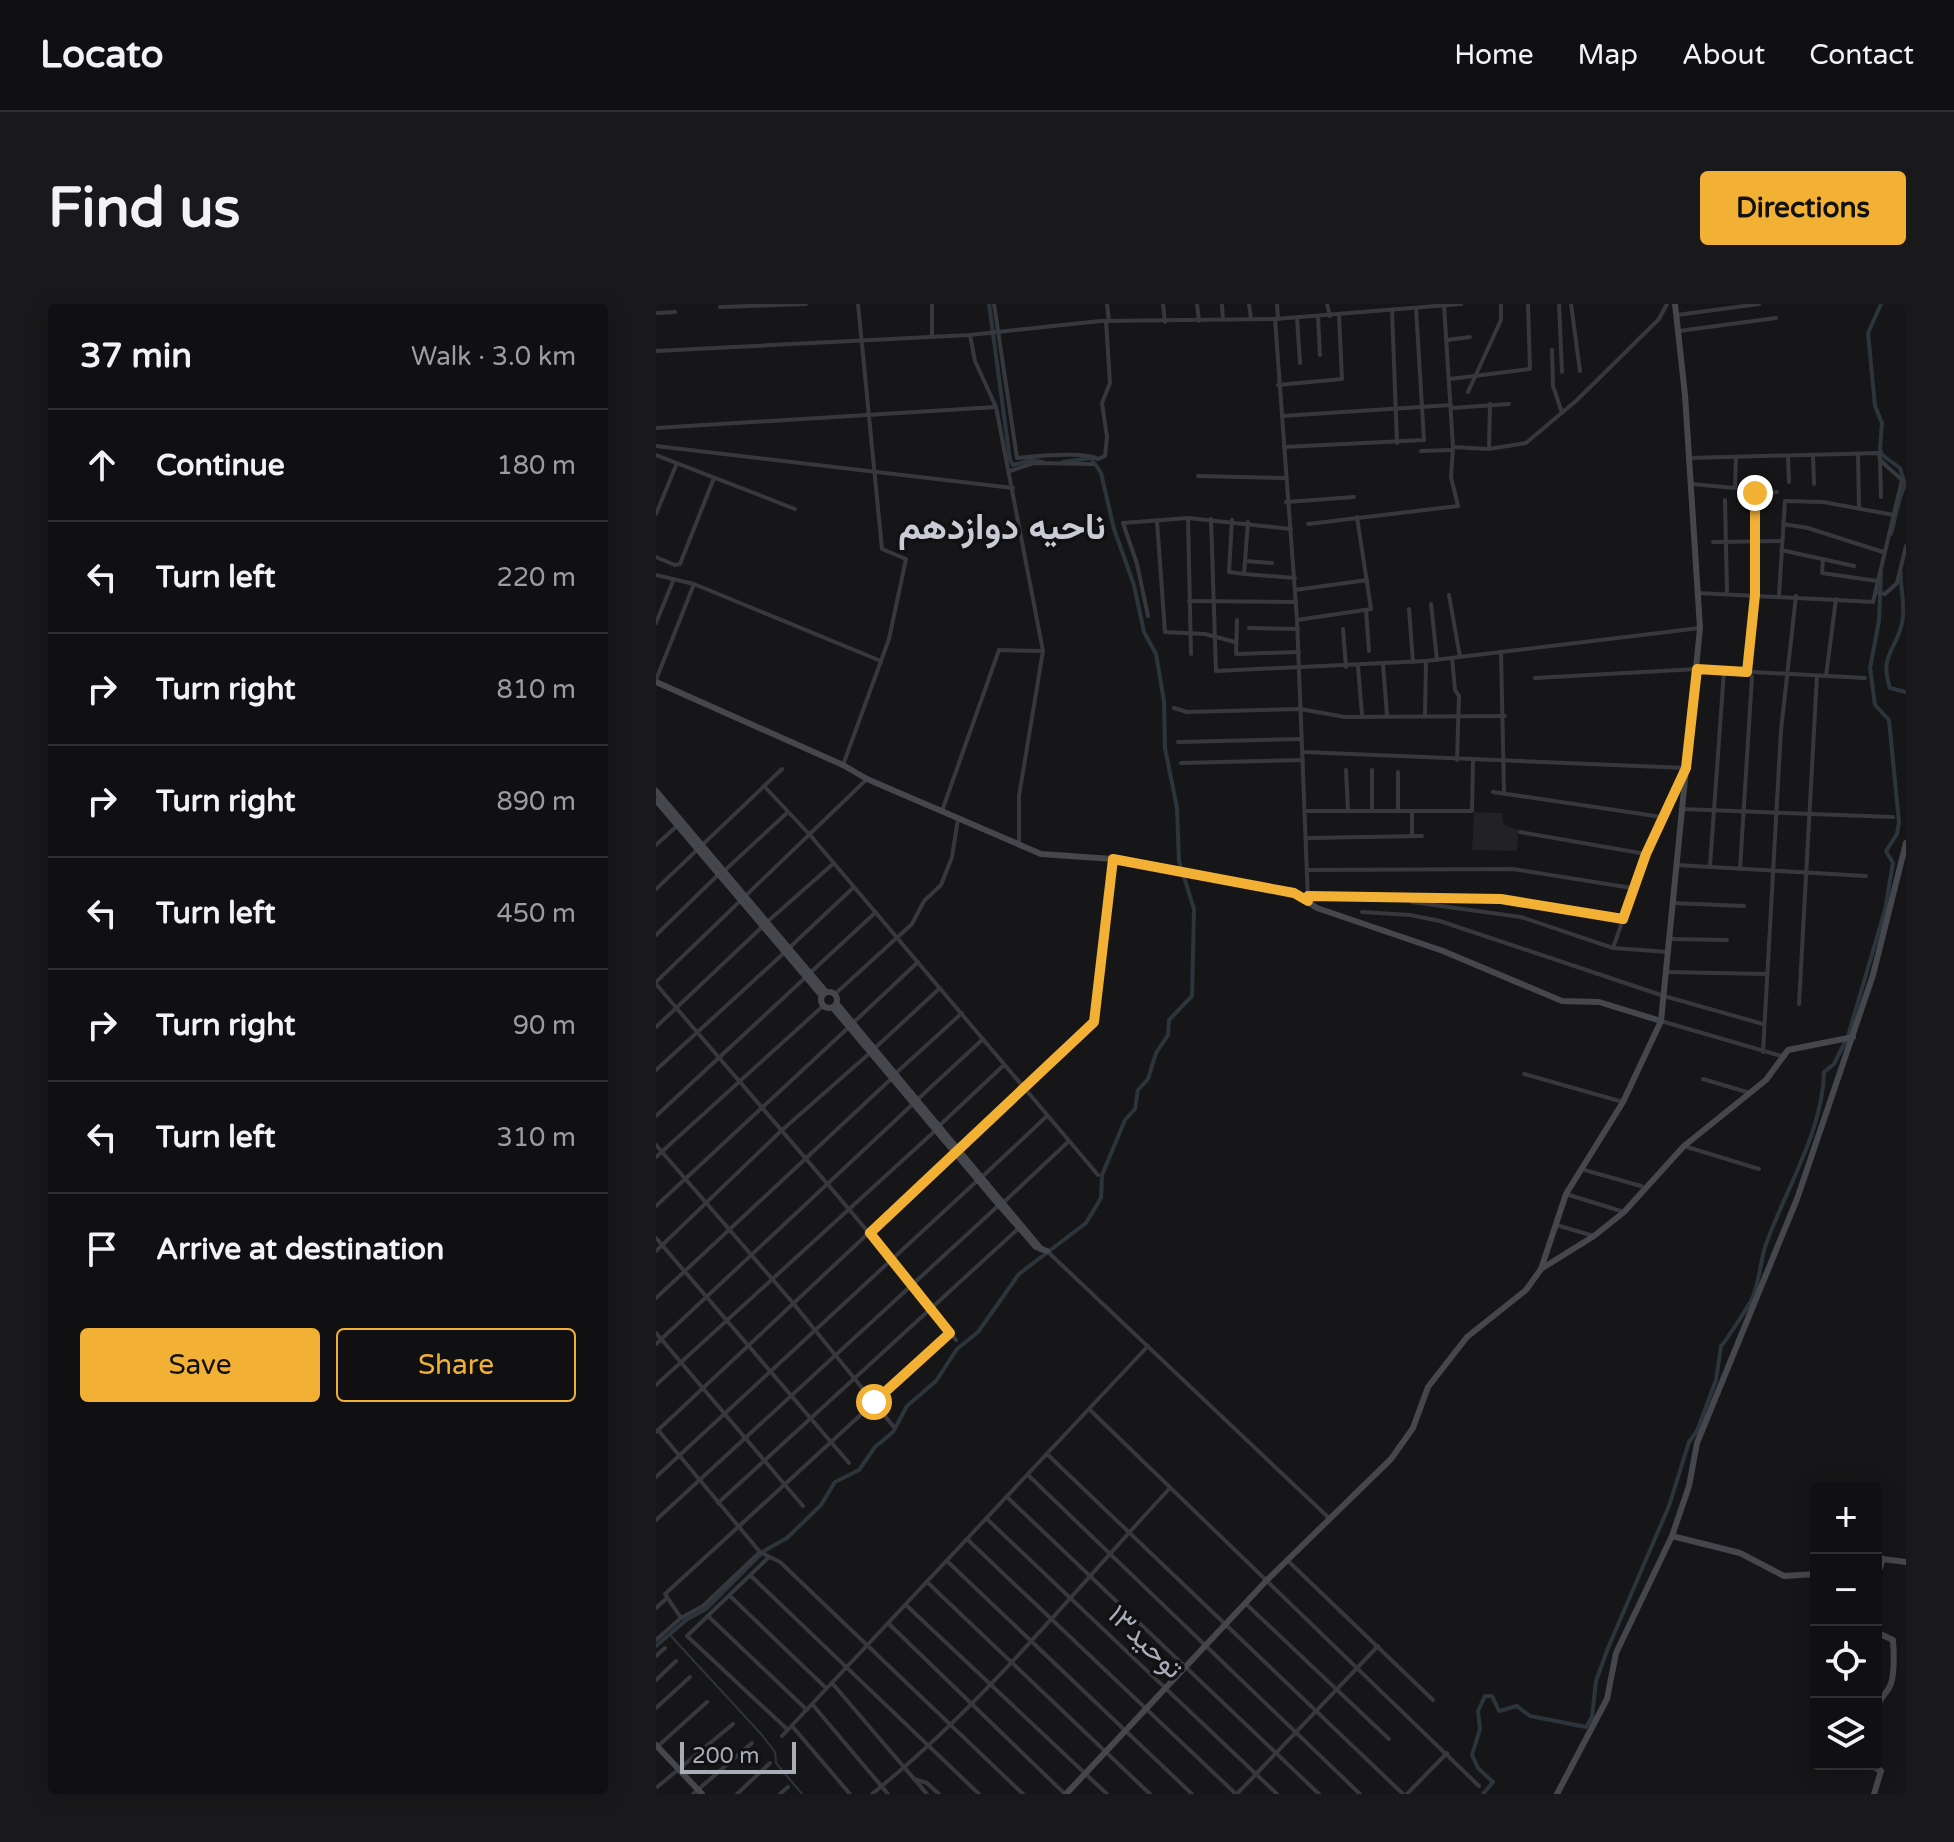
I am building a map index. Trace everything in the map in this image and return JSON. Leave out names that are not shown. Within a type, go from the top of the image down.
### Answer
[{"type":"street","points":[[720,307],[806,304]]},
{"type":"street","points":[[843,765],[882,661],[906,559],[882,549],[872,473],[858,304]]},
{"type":"street","points":[[932,304],[932,337]]},
{"type":"street","points":[[994,304],[1017,458],[1056,458],[1085,453],[1098,459],[1105,456],[1107,437],[1102,403],[1110,383],[1107,304]]},
{"type":"street","points":[[1163,304],[1165,322]]},
{"type":"street","points":[[1197,304],[1199,321]]},
{"type":"street","points":[[1222,304],[1223,320]]},
{"type":"street","points":[[1249,304],[1251,319]]},
{"type":"street","points":[[1277,304],[1278,385],[1298,629],[1308,899]]},
{"type":"street","points":[[1327,304],[1330,316]]},
{"type":"street","points":[[656,351],[970,335],[1107,321],[1297,318],[1461,304]]},
{"type":"street","points":[[1468,392],[1501,320],[1501,304]]},
{"type":"street","points":[[1450,379],[1530,369],[1528,304]]},
{"type":"street","points":[[1559,304],[1562,372]]},
{"type":"street","points":[[1571,304],[1580,371]]},
{"type":"street","points":[[1421,451],[1522,445],[1562,413],[1659,319],[1667,304]]},
{"type":"street","points":[[888,1624],[1066,1794],[1124,1728],[1224,1624],[1391,1459],[1413,1428],[1428,1387],[1467,1337],[1526,1290],[1541,1269],[1566,1194],[1623,1102],[1661,1021],[1700,628],[1675,304]]},
{"type":"street","points":[[1677,315],[1759,304]]},
{"type":"street","points":[[1308,524],[1458,506],[1451,477],[1452,407],[1444,305]]},
{"type":"street","points":[[1284,447],[1424,440],[1416,308]]},
{"type":"street","points":[[1392,310],[1397,443]]},
{"type":"street","points":[[656,313],[675,312]]},
{"type":"street","points":[[1278,385],[1342,379],[1339,315]]},
{"type":"street","points":[[1317,316],[1320,355]]},
{"type":"street","points":[[1297,318],[1300,363]]},
{"type":"street","points":[[1679,331],[1776,318]]},
{"type":"street","points":[[970,335],[975,361],[996,407],[1043,651],[1019,796],[1019,846]]},
{"type":"street","points":[[1447,340],[1470,337]]},
{"type":"street","points":[[1552,350],[1553,386],[1562,413]]},
{"type":"street","points":[[1489,449],[1490,404]]},
{"type":"street","points":[[1282,416],[1509,404]]},
{"type":"street","points":[[656,428],[996,407]]},
{"type":"street","points":[[656,446],[1013,488]]},
{"type":"street","points":[[1688,458],[1880,453],[1881,497]]},
{"type":"street","points":[[1858,454],[1859,508]]},
{"type":"street","points":[[656,455],[795,509]]},
{"type":"street","points":[[1813,455],[1814,484]]},
{"type":"street","points":[[1788,456],[1789,482]]},
{"type":"street","points":[[1691,484],[1735,488],[1736,457]]},
{"type":"street","points":[[1699,593],[1873,602],[1902,480],[1880,460]]},
{"type":"street","points":[[1010,471],[1034,463],[1063,466],[1087,461],[1093,464]]},
{"type":"street","points":[[656,514],[677,463]]},
{"type":"street","points":[[1198,476],[1285,478]]},
{"type":"street","points":[[656,557],[680,564],[714,478]]},
{"type":"street","points":[[1747,672],[1755,595],[1755,493],[1777,492]]},
{"type":"street","points":[[1286,502],[1354,497]]},
{"type":"street","points":[[1725,500],[1727,594]]},
{"type":"street","points":[[1779,596],[1785,501],[1859,508],[1894,515]]},
{"type":"street","points":[[1297,620],[1371,609],[1357,517]]},
{"type":"street","points":[[1148,616],[1137,564],[1121,524],[1188,518],[1232,520],[1291,529]]},
{"type":"street","points":[[1188,518],[1191,654]]},
{"type":"street","points":[[1211,519],[1214,671],[1299,670],[1426,661],[1700,628]]},
{"type":"street","points":[[1232,520],[1229,572],[1295,578]]},
{"type":"street","points":[[1157,522],[1165,631],[1213,636],[1235,642]]},
{"type":"street","points":[[1244,574],[1248,522]]},
{"type":"street","points":[[1783,524],[1808,528],[1883,552]]},
{"type":"street","points":[[1713,542],[1781,541]]},
{"type":"street","points":[[1876,592],[1885,594],[1897,583],[1906,546]]},
{"type":"street","points":[[1781,550],[1854,566]]},
{"type":"street","points":[[1823,559],[1822,573],[1877,581]]},
{"type":"street","points":[[1245,561],[1272,563]]},
{"type":"street","points":[[656,575],[694,584],[882,661]]},
{"type":"street","points":[[656,623],[673,580]]},
{"type":"street","points":[[1295,590],[1367,580]]},
{"type":"street","points":[[694,584],[656,681],[1019,846],[1041,854],[1113,859],[1294,893],[1562,1001],[1599,1002],[1785,1057]]},
{"type":"street","points":[[1449,595],[1460,657]]},
{"type":"street","points":[[1763,1052],[1786,674],[1796,596]]},
{"type":"street","points":[[1826,676],[1836,599]]},
{"type":"street","points":[[1189,601],[1296,602]]},
{"type":"street","points":[[1431,604],[1437,660]]},
{"type":"street","points":[[1409,609],[1413,662]]},
{"type":"street","points":[[1366,610],[1369,651]]},
{"type":"street","points":[[1237,620],[1236,654],[1299,652]]},
{"type":"street","points":[[1249,628],[1298,629]]},
{"type":"street","points":[[1343,629],[1346,667]]},
{"type":"street","points":[[942,811],[999,650],[1043,651]]},
{"type":"street","points":[[1501,652],[1505,716],[1504,794]]},
{"type":"street","points":[[1452,658],[1458,716],[1457,760]]},
{"type":"street","points":[[1425,715],[1426,661]]},
{"type":"street","points":[[1383,664],[1387,715]]},
{"type":"street","points":[[1358,666],[1362,716]]},
{"type":"street","points":[[1535,678],[1697,669],[1865,678]]},
{"type":"street","points":[[1710,866],[1724,671]]},
{"type":"street","points":[[1740,869],[1752,677],[1747,672]]},
{"type":"street","points":[[1799,1004],[1817,676]]},
{"type":"street","points":[[1174,708],[1187,712],[1300,709],[1362,716],[1505,716]]},
{"type":"street","points":[[1178,742],[1301,739]]},
{"type":"street","points":[[1302,752],[1686,768]]},
{"type":"street","points":[[1181,763],[1303,760]]},
{"type":"street","points":[[1307,811],[1472,811],[1473,760]]},
{"type":"street","points":[[1613,948],[1646,854],[1686,768]]},
{"type":"street","points":[[656,889],[782,769]]},
{"type":"street","points":[[1346,770],[1348,811]]},
{"type":"street","points":[[1372,770],[1372,811]]},
{"type":"street","points":[[1398,772],[1398,811]]},
{"type":"street","points":[[867,779],[656,983],[737,1084],[870,1233],[956,1340]]},
{"type":"street","points":[[764,786],[810,835],[1098,1175]]},
{"type":"street","points":[[656,791],[824,994],[823,1006]]},
{"type":"street","points":[[1493,792],[1662,817]]},
{"type":"street","points":[[656,800],[677,826],[700,847]]},
{"type":"street","points":[[1682,809],[1893,817]]},
{"type":"street","points":[[1412,811],[1412,836]]},
{"type":"street","points":[[656,935],[788,812]]},
{"type":"street","points":[[824,994],[835,994],[912,924],[924,901],[945,879],[958,818]]},
{"type":"street","points":[[656,845],[677,826]]},
{"type":"street","points":[[1520,832],[1646,854]]},
{"type":"street","points":[[1308,838],[1422,836]]},
{"type":"street","points":[[1557,1794],[1607,1699],[1616,1653],[1672,1536],[1689,1486],[1697,1443],[1797,1199],[1853,1037],[1906,843]]},
{"type":"street","points":[[1023,1794],[780,1562],[760,1552],[657,1430],[959,1152],[1094,1022],[1113,859]]},
{"type":"street","points":[[656,1027],[834,863]]},
{"type":"street","points":[[1677,865],[1866,876]]},
{"type":"street","points":[[1308,870],[1513,869],[1633,888]]},
{"type":"street","points":[[656,1070],[854,887]]},
{"type":"street","points":[[1308,899],[1543,903],[1623,919]]},
{"type":"street","points":[[1410,915],[1412,899]]},
{"type":"street","points":[[1412,899],[1521,917],[1613,948],[1668,952]]},
{"type":"street","points":[[1673,903],[1744,906]]},
{"type":"street","points":[[656,1116],[876,912]]},
{"type":"street","points":[[1362,912],[1410,915],[1440,921],[1664,996],[1764,1024]]},
{"type":"street","points":[[1669,939],[1727,940]]},
{"type":"street","points":[[656,1206],[918,962]]},
{"type":"street","points":[[1666,972],[1767,974]]},
{"type":"street","points":[[656,1251],[781,1131],[940,988]]},
{"type":"street","points":[[835,994],[835,1006],[1044,1250],[1060,1261],[1331,1520]]},
{"type":"street","points":[[656,1157],[823,1006],[835,1006]]},
{"type":"street","points":[[656,1298],[962,1013]]},
{"type":"street","points":[[1541,1269],[1594,1236],[1624,1212],[1684,1146],[1752,1093],[1788,1050],[1853,1037]]},
{"type":"street","points":[[656,1344],[983,1039]]},
{"type":"street","points":[[656,1385],[1004,1065]]},
{"type":"street","points":[[1524,1074],[1623,1102]]},
{"type":"street","points":[[1703,1079],[1752,1093]]},
{"type":"street","points":[[656,1477],[1047,1116]]},
{"type":"street","points":[[656,1520],[1069,1141]]},
{"type":"street","points":[[656,1145],[730,1228],[893,1426]]},
{"type":"street","points":[[1684,1146],[1759,1169]]},
{"type":"street","points":[[1581,1169],[1641,1186]]},
{"type":"street","points":[[1566,1194],[1624,1212]]},
{"type":"street","points":[[1002,1204],[1036,1247],[1044,1250]]},
{"type":"street","points":[[1554,1224],[1594,1236]]},
{"type":"street","points":[[718,1503],[1019,1228]]},
{"type":"street","points":[[656,1238],[849,1463]]},
{"type":"street","points":[[656,1333],[803,1506]]},
{"type":"street","points":[[681,1618],[665,1594],[950,1333]]},
{"type":"street","points":[[782,1736],[1148,1346]]},
{"type":"street","points":[[1089,1409],[1479,1786]]},
{"type":"street","points":[[1047,1454],[1405,1794],[1447,1753]]},
{"type":"street","points":[[1028,1475],[1360,1794]]},
{"type":"street","points":[[872,1794],[991,1683],[1170,1488]]},
{"type":"street","points":[[1007,1497],[1319,1794]]},
{"type":"street","name":"توحید۱۳","points":[[987,1519],[1277,1794]]},
{"type":"street","points":[[1672,1536],[1740,1553],[1784,1576],[1810,1574]]},
{"type":"street","points":[[967,1540],[1237,1794],[1378,1646]]},
{"type":"street","points":[[656,1640],[681,1618],[703,1606],[760,1552]]},
{"type":"street","points":[[769,1557],[688,1638],[790,1728],[850,1794]]},
{"type":"street","points":[[1882,1558],[1906,1562]]},
{"type":"street","points":[[1287,1560],[1433,1700]]},
{"type":"street","points":[[947,1561],[1192,1794]]},
{"type":"street","points":[[751,1576],[979,1794]]},
{"type":"street","points":[[927,1582],[1150,1794]]},
{"type":"street","points":[[730,1596],[827,1689]]},
{"type":"street","points":[[656,1608],[666,1599]]},
{"type":"street","points":[[1245,1603],[1389,1739]]},
{"type":"street","points":[[906,1605],[1107,1794]]},
{"type":"street","points":[[708,1616],[807,1710]]},
{"type":"street","points":[[1882,1635],[1893,1640],[1890,1684],[1882,1692]]},
{"type":"street","points":[[656,1656],[665,1648]]},
{"type":"street","points":[[656,1680],[676,1661]]},
{"type":"street","points":[[656,1708],[690,1677]]},
{"type":"street","points":[[832,1683],[927,1794]]},
{"type":"street","points":[[707,1702],[656,1746],[698,1793],[752,1743]]},
{"type":"street","points":[[812,1704],[888,1794]]},
{"type":"street","points":[[656,1788],[733,1724]]},
{"type":"street","points":[[737,1794],[770,1763]]},
{"type":"street","points":[[1874,1794],[1879,1770]]},
{"type":"street","points":[[914,1779],[925,1781],[939,1794]]},
{"type":"street","points":[[780,1794],[788,1787]]},
{"type":"shaded area","points":[[1474,812],[1502,813],[1504,825],[1518,830],[1517,851],[1472,850]]},
{"type":"waterway","points":[[989,304],[1010,460],[1013,465],[1032,460],[1043,462]]},
{"type":"waterway","points":[[1881,304],[1868,333],[1875,406],[1882,423],[1880,449],[1882,455],[1900,468],[1905,485],[1891,534]]},
{"type":"waterway","points":[[656,1646],[686,1620],[706,1609],[764,1551],[787,1538],[821,1505],[835,1482],[859,1470],[875,1447],[893,1432],[907,1406],[936,1381],[957,1349],[978,1332],[1019,1274],[1086,1223],[1101,1198],[1102,1175],[1125,1120],[1135,1109],[1138,1090],[1148,1079],[1156,1053],[1168,1035],[1169,1020],[1192,996],[1194,909],[1179,861],[1177,808],[1165,748],[1164,701],[1156,654],[1144,632],[1134,585],[1114,529],[1101,473],[1091,458],[1063,462]]},
{"type":"waterway","points":[[1483,1794],[1493,1782],[1478,1768],[1472,1755],[1480,1729],[1478,1711],[1485,1696],[1492,1696],[1499,1711],[1517,1706],[1530,1716],[1586,1727],[1592,1717],[1596,1681],[1669,1506],[1689,1442],[1697,1431],[1716,1380],[1721,1346],[1754,1295],[1765,1247],[1817,1117],[1824,1072],[1834,1064],[1848,1036],[1885,910],[1893,863],[1886,851],[1897,834],[1899,822],[1889,720],[1875,705],[1870,668],[1879,621],[1881,573]]},
{"type":"waterway","points":[[1901,573],[1903,617],[1886,668],[1890,688],[1906,692]]},
{"type":"waterway","points":[[670,1635],[762,1735],[775,1752],[776,1763],[802,1794]]},
{"type":"district","name":"ناحیه دوازدهم","points":[[1002,526]]},
{"type":"route","points":[[874,1402],[950,1333],[870,1233],[957,1155],[1094,1022],[1113,859],[1294,893],[1308,901],[1308,896],[1501,899],[1543,903],[1623,919],[1646,854],[1686,768],[1697,669],[1747,672],[1755,595],[1755,493]]}]
